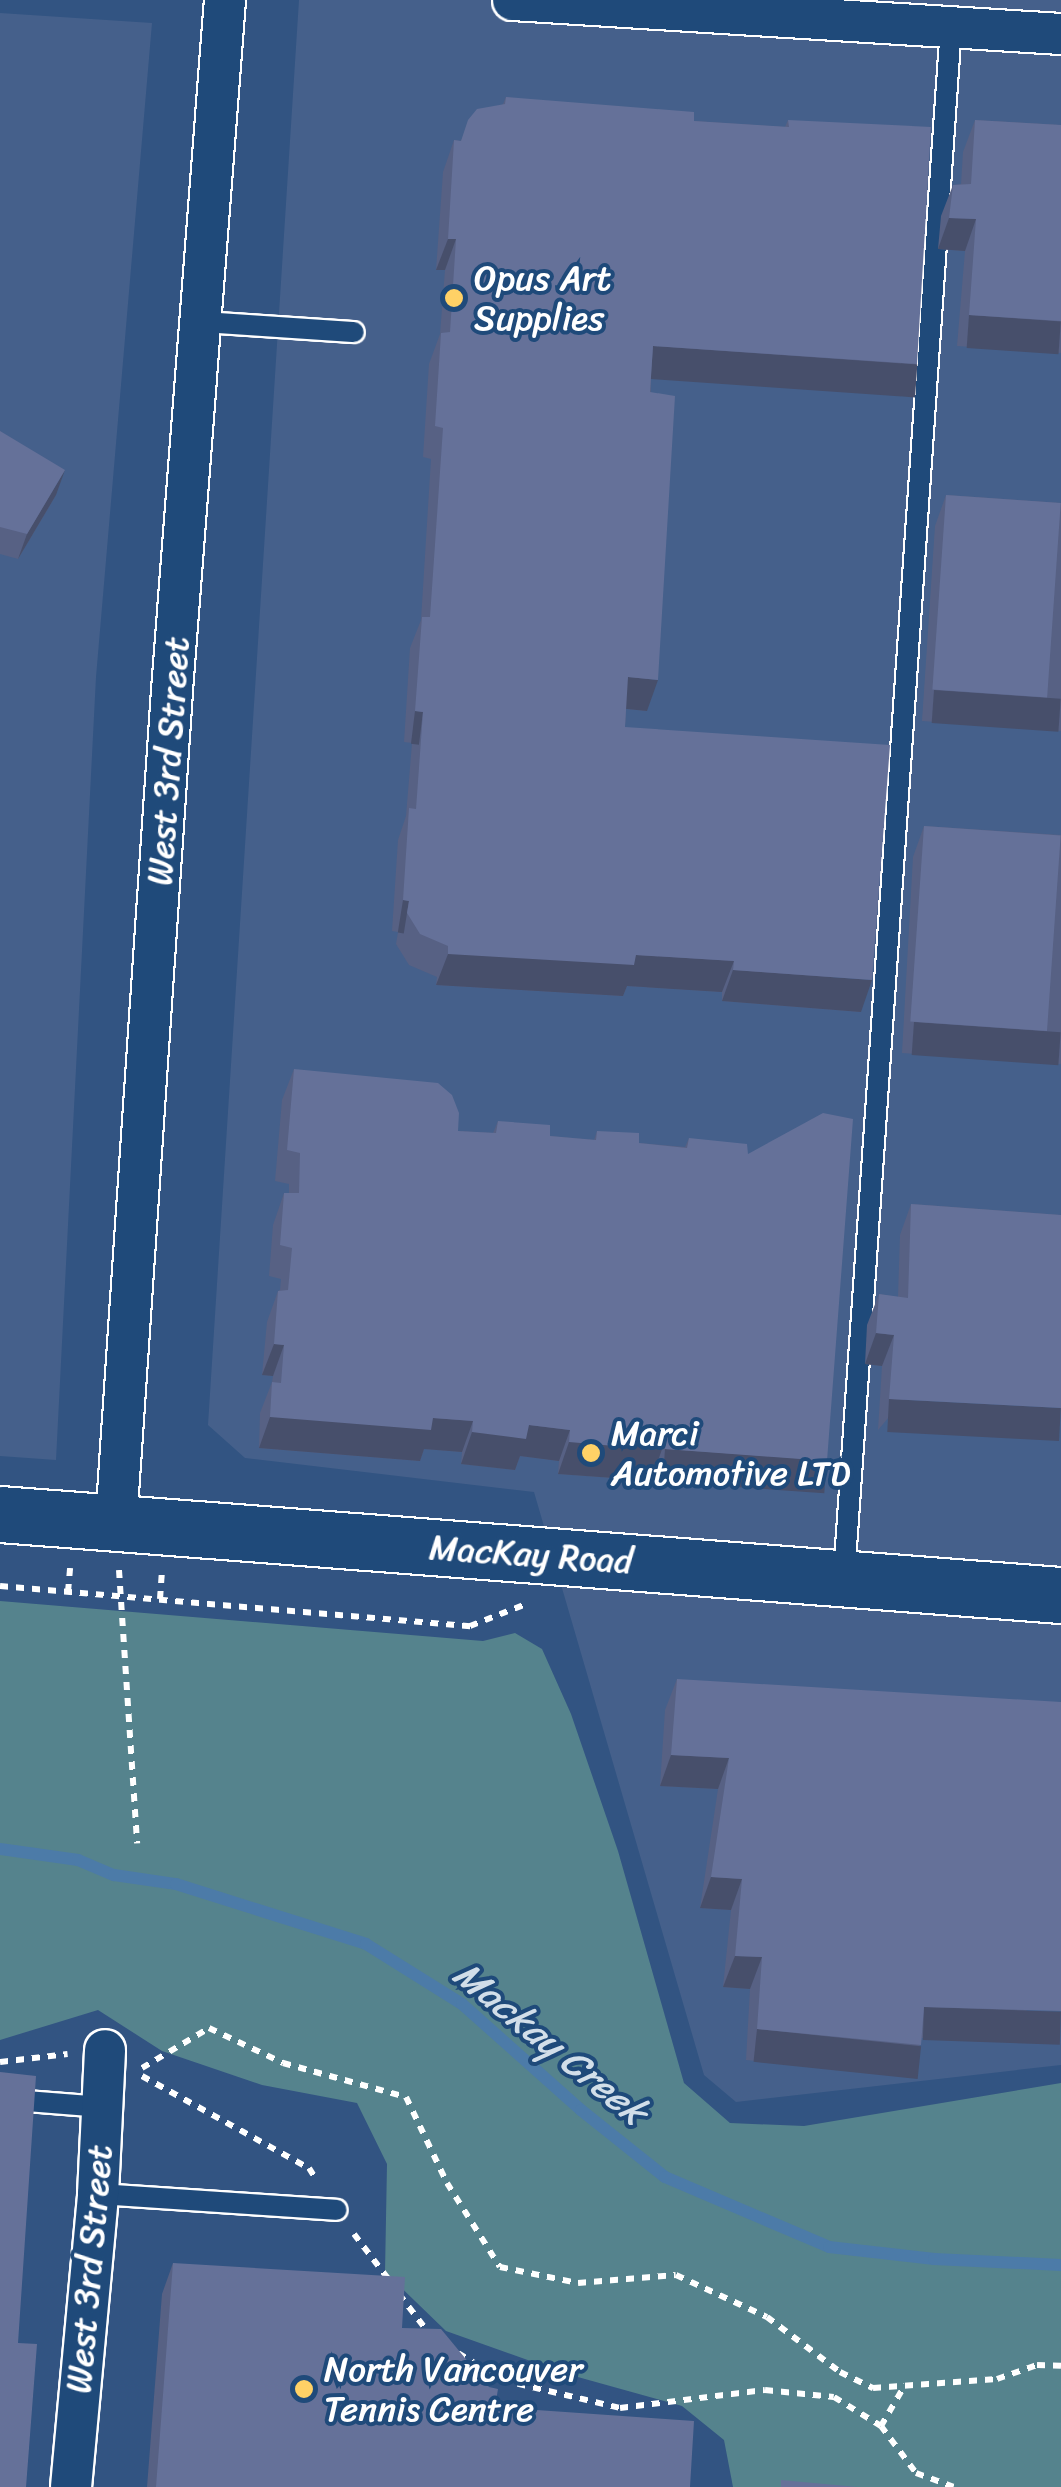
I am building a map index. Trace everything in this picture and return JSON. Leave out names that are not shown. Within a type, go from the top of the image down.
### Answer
[{"type":"street","name":"West 3rd Street","points":[[116,1523],[173,677],[225,0]]},
{"type":"street","points":[[513,0],[1061,34]]},
{"type":"street","name":"MacKay Road","points":[[0,1514],[1061,1595]]},
{"type":"street","name":"West 3rd Street","points":[[71,2487],[98,2194],[104,2050]]},
{"type":"lane","points":[[844,1578],[870,1156],[951,26]]},
{"type":"lane","points":[[202,322],[354,332]]},
{"type":"lane","points":[[0,2099],[102,2107]]},
{"type":"lane","points":[[98,2194],[336,2210]]},
{"type":"path","points":[[116,1523],[137,1843]]},
{"type":"path","points":[[0,1586],[470,1626],[525,1604],[545,1605]]},
{"type":"path","points":[[432,2338],[308,2168],[135,2072],[209,2028],[283,2062],[406,2097],[447,2183],[500,2266],[578,2283],[676,2275],[767,2317],[840,2372],[873,2388],[997,2379],[1037,2365],[1061,2366]]},
{"type":"path","points":[[0,2062],[104,2050]]},
{"type":"path","points":[[446,2346],[502,2380],[620,2408],[765,2390],[834,2397],[881,2426],[916,2473],[954,2487]]},
{"type":"path","points":[[881,2426],[905,2385]]},
{"type":"shaded area","points":[[299,0],[1061,0],[1061,2065],[736,2102],[704,2075],[534,1492],[245,1458],[208,1425]]},
{"type":"shaded area","points":[[0,13],[152,23],[96,677],[56,1460],[0,1456]]},
{"type":"green space","points":[[0,1601],[483,1641],[515,1633],[542,1649],[571,1714],[618,1851],[684,2083],[730,2123],[804,2126],[1061,2083],[1061,2487],[733,2487],[724,2440],[682,2406],[567,2374],[446,2331],[385,2272],[387,2164],[357,2103],[262,2085],[162,2051],[98,2010],[0,2040]]},
{"type":"building","points":[[506,97],[694,112],[694,121],[789,127],[788,120],[931,127],[917,364],[653,346],[650,392],[675,396],[658,680],[628,677],[625,727],[890,745],[872,980],[733,970],[734,961],[636,955],[634,965],[448,954],[448,946],[420,934],[407,913],[409,901],[403,900],[409,808],[416,809],[423,712],[415,711],[422,617],[430,617],[443,428],[435,426],[441,333],[450,332],[456,239],[448,239],[454,140],[461,141],[468,120],[477,109],[505,104]]},
{"type":"building","points":[[975,120],[1061,125],[1061,321],[969,315],[976,219],[949,218],[953,185],[971,184]]},
{"type":"building","points":[[0,431],[65,470],[27,534],[0,527]]},
{"type":"building","points":[[946,495],[1061,503],[1047,698],[932,690]]},
{"type":"building","points":[[924,826],[1061,836],[1047,1031],[910,1022]]},
{"type":"building","points":[[294,1069],[438,1083],[452,1095],[459,1113],[458,1131],[496,1133],[498,1121],[550,1125],[550,1136],[596,1140],[597,1131],[639,1133],[639,1143],[687,1148],[689,1138],[747,1144],[748,1154],[823,1113],[853,1119],[827,1461],[665,1449],[666,1438],[626,1438],[626,1447],[569,1442],[570,1430],[529,1425],[526,1439],[472,1432],[473,1421],[433,1418],[431,1430],[270,1417],[272,1382],[281,1383],[284,1345],[274,1344],[278,1291],[288,1290],[292,1248],[280,1245],[284,1193],[299,1193],[300,1153],[287,1150]]},
{"type":"building","points":[[911,1204],[1061,1215],[1061,1408],[889,1399],[894,1335],[876,1333],[879,1294],[908,1298]]},
{"type":"building","points":[[677,1679],[1061,1702],[1061,2011],[924,2007],[921,2045],[757,2029],[762,1957],[735,1956],[742,1879],[711,1877],[729,1758],[671,1755]]},
{"type":"building","points":[[0,2072],[36,2076],[18,2343],[37,2344],[26,2487],[0,2487]]},
{"type":"building","name":"North Vancouver Tennis Centre","points":[[173,2263],[405,2277],[402,2328],[441,2329],[489,2387],[498,2389],[495,2407],[694,2421],[690,2487],[156,2487]]},
{"type":"building","points":[[781,2480],[857,2487],[781,2487]]},
{"type":"waterway","name":"Mackay Creek","points":[[0,1849],[78,1860],[114,1875],[176,1884],[366,1944],[462,2004],[581,2110],[665,2177],[829,2247],[934,2259],[1061,2265]]},
{"type":"place","name":"Opus Art Supplies","points":[[454,298]]},
{"type":"place","name":"Marci Automotive LTD","points":[[591,1453]]},
{"type":"place","name":"North Vancouver Tennis Centre","points":[[304,2389]]}]
